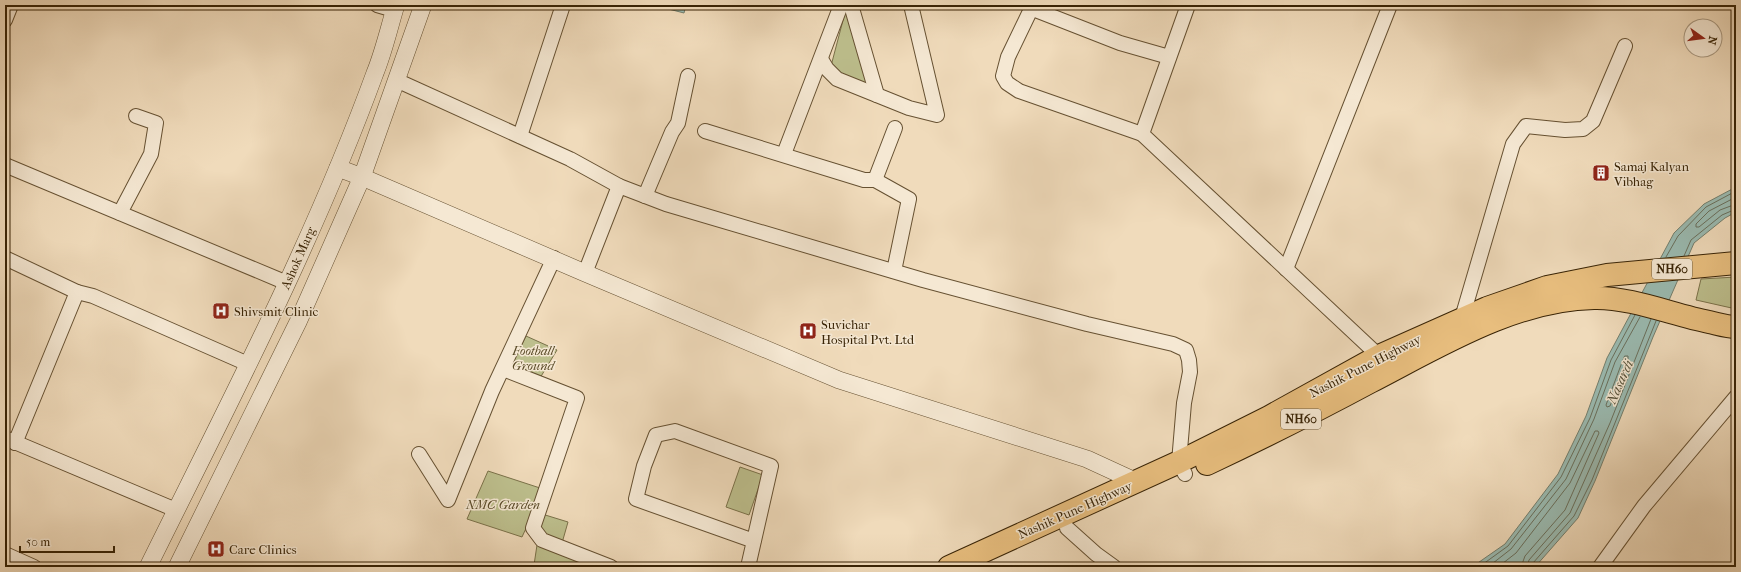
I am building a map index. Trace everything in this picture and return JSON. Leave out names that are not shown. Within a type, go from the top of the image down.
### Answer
[{"type":"highway","name":"Nashik Pune Highway","points":[[1384,364],[1462,318],[1547,287],[1607,275],[1736,263]]},
{"type":"highway","name":"Nashik Pune Highway","points":[[986,567],[1067,528],[1182,468],[1269,417],[1384,364],[1490,323],[1548,303],[1594,298],[1622,300],[1682,316],[1736,327]]},
{"type":"highway","name":"Nashik Pune Highway","points":[[949,567],[1137,482],[1182,468]]},
{"type":"street","points":[[5,20],[11,5]]},
{"type":"street","points":[[377,5],[395,8]]},
{"type":"street","name":"Ashok Marg","points":[[177,567],[298,322],[362,176],[423,5]]},
{"type":"street","points":[[520,136],[563,5]]},
{"type":"street","points":[[784,154],[841,5]]},
{"type":"street","points":[[851,5],[877,95]]},
{"type":"street","points":[[821,58],[827,69],[837,79],[909,108],[937,115],[910,5]]},
{"type":"street","points":[[1142,134],[1188,5]]},
{"type":"street","points":[[1286,269],[1390,5]]},
{"type":"street","points":[[1170,57],[1120,43],[1033,7],[1008,57],[1003,76],[1007,83],[1019,91],[1142,134],[1286,269],[1384,364]]},
{"type":"street","name":"Ashok Marg","points":[[148,567],[287,283],[338,168],[376,72],[395,8]]},
{"type":"street","points":[[1462,318],[1513,144],[1526,126],[1565,130],[1582,129],[1593,121],[1625,46]]},
{"type":"street","points":[[645,196],[672,132],[678,123],[688,76]]},
{"type":"street","points":[[396,80],[570,159],[619,186],[666,204],[894,271],[1087,324],[1173,344],[1186,350],[1190,360],[1190,372],[1184,403],[1182,468]]},
{"type":"street","points":[[120,213],[151,154],[156,123],[136,116]]},
{"type":"street","points":[[875,180],[896,128]]},
{"type":"street","points":[[705,131],[784,154],[864,180],[875,180],[909,200],[894,271]]},
{"type":"street","points":[[5,165],[287,283]]},
{"type":"street","points":[[338,168],[362,176],[554,258],[585,273],[839,380],[1087,459],[1137,482]]},
{"type":"street","points":[[585,273],[619,186]]},
{"type":"street","points":[[5,258],[77,292],[93,296],[248,364]]},
{"type":"street","points":[[419,454],[448,500],[492,391],[554,258]]},
{"type":"street","points":[[77,292],[10,441],[176,510]]},
{"type":"street","points":[[503,369],[576,398],[533,528],[542,540],[611,567]]},
{"type":"street","points":[[1600,567],[1644,506],[1736,397]]},
{"type":"street","points":[[748,567],[754,541],[771,466],[675,431],[656,435],[644,466],[636,499],[754,541]]},
{"type":"street","points":[[1067,528],[1096,554],[1114,567]]},
{"type":"street","points":[[5,554],[34,567]]},
{"type":"green space","points":[[847,5],[870,91],[834,73],[831,66]]},
{"type":"green space","points":[[1736,277],[1736,309],[1696,300],[1701,279]]},
{"type":"green space","name":"Football Ground","points":[[526,336],[557,350],[540,378],[510,368]]},
{"type":"green space","points":[[740,467],[763,475],[749,515],[726,507]]},
{"type":"green space","name":"NMC Garden","points":[[488,471],[540,488],[522,537],[467,519]]},
{"type":"green space","points":[[542,514],[568,522],[562,543],[545,537],[539,527]]},
{"type":"green space","points":[[537,545],[583,561],[581,567],[538,567],[534,565]]},
{"type":"water","points":[[653,5],[686,5],[684,13]]},
{"type":"water","name":"Nasardi","points":[[1736,187],[1736,212],[1725,218],[1694,243],[1653,337],[1595,481],[1578,518],[1535,567],[1472,567],[1505,544],[1558,474],[1586,416],[1607,358],[1674,233],[1704,204]]},
{"type":"place","name":"Samaj Kalyan Vibhag","points":[[1601,173]]},
{"type":"place","name":"Shivsmit Clinic","points":[[221,311]]},
{"type":"place","name":"Suvichar Hospital Pvt. Ltd","points":[[808,331]]},
{"type":"place","name":"Care Clinics","points":[[216,549]]}]
